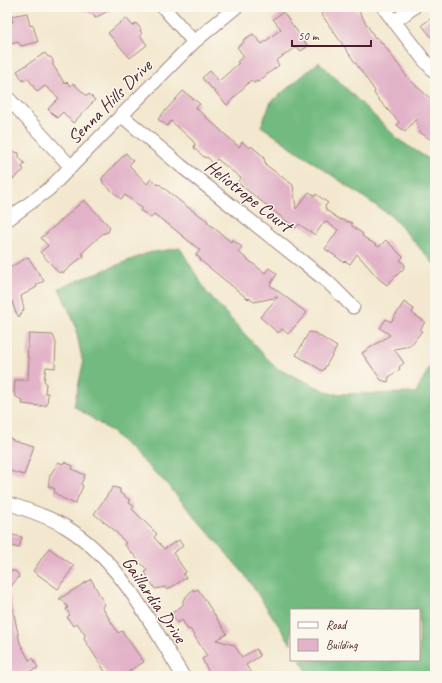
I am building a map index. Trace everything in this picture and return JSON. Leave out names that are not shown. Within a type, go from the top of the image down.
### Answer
[{"type":"street","points":[[163,7],[194,42]]},
{"type":"street","name":"Senna Hills Drive","points":[[7,220],[31,204],[71,167],[194,42],[236,7]]},
{"type":"street","points":[[383,7],[435,72]]},
{"type":"street","points":[[394,22],[414,7]]},
{"type":"street","points":[[7,97],[71,167]]},
{"type":"street","name":"Heliotrope Court","points":[[121,115],[180,165],[328,282],[352,307]]},
{"type":"street","name":"Gaillardia Drive","points":[[7,503],[43,516],[65,527],[86,541],[106,559],[122,578],[184,676]]},
{"type":"green space","points":[[319,62],[399,140],[435,163],[435,265],[391,216],[261,126],[271,102]]},
{"type":"green space","points":[[180,248],[207,293],[276,368],[332,394],[416,393],[435,357],[435,676],[313,676],[307,671],[301,661],[420,661],[420,609],[290,609],[290,642],[245,575],[165,482],[112,432],[74,406],[83,364],[75,324],[59,288],[148,253]]},
{"type":"building","points":[[75,7],[115,7],[95,18],[94,15]]},
{"type":"building","points":[[324,7],[353,7],[357,11],[358,10],[375,38],[377,37],[387,49],[408,78],[435,103],[435,142],[419,132],[416,119],[405,132],[397,125],[399,122],[378,99],[374,93],[375,91],[322,15],[320,10]]},
{"type":"building","points":[[283,12],[308,46],[301,51],[297,47],[276,61],[279,65],[258,82],[257,81],[254,83],[251,80],[227,105],[202,78],[210,71],[219,81],[239,63],[237,62],[244,56],[237,47],[244,42],[243,40],[253,34],[262,44],[281,29],[273,19]]},
{"type":"building","points":[[27,13],[30,26],[33,25],[38,42],[21,46],[18,42],[7,45],[7,34],[11,33],[9,23],[13,22],[11,16]]},
{"type":"building","points":[[435,15],[435,42],[422,25]]},
{"type":"building","points":[[126,18],[133,26],[136,23],[141,29],[140,31],[142,33],[140,35],[147,45],[130,58],[108,33]]},
{"type":"building","points":[[45,53],[48,57],[51,57],[53,65],[65,84],[67,82],[71,86],[73,83],[87,96],[89,94],[95,100],[73,123],[63,112],[57,118],[48,109],[59,98],[45,86],[37,92],[28,78],[23,81],[17,71]]},
{"type":"building","points":[[183,91],[200,104],[196,108],[239,147],[242,142],[250,148],[251,146],[263,156],[266,165],[293,185],[296,209],[309,192],[315,196],[316,194],[328,203],[325,206],[326,210],[339,219],[352,223],[352,226],[363,234],[362,236],[379,247],[386,240],[403,257],[400,260],[405,265],[404,268],[387,285],[379,279],[357,254],[350,264],[345,261],[344,262],[325,249],[338,230],[325,221],[315,235],[299,224],[296,228],[294,227],[237,182],[241,178],[217,159],[213,163],[207,157],[205,158],[194,148],[195,144],[192,140],[171,121],[167,126],[158,119]]},
{"type":"building","points":[[7,150],[19,153],[19,157],[25,164],[22,167],[24,170],[7,184]]},
{"type":"building","points":[[126,153],[133,161],[129,165],[147,184],[151,179],[158,185],[159,184],[186,206],[208,221],[207,222],[231,242],[232,239],[242,247],[238,252],[265,273],[269,268],[277,274],[270,285],[307,313],[288,334],[282,329],[278,333],[260,317],[278,297],[254,302],[249,298],[248,299],[200,260],[201,259],[196,255],[200,250],[169,225],[154,214],[151,218],[140,210],[142,208],[125,195],[121,199],[103,183],[102,178]]},
{"type":"building","points":[[84,200],[110,227],[108,232],[102,234],[82,253],[84,256],[63,273],[62,271],[59,273],[40,252],[48,246],[41,238]]},
{"type":"building","points":[[28,257],[44,281],[36,285],[37,287],[21,296],[24,309],[19,317],[15,311],[12,301],[7,304],[7,269]]},
{"type":"building","points":[[404,302],[414,309],[412,313],[425,322],[420,330],[422,331],[410,346],[394,349],[404,363],[399,367],[400,369],[389,377],[388,382],[381,380],[362,353],[390,335],[380,328],[386,319],[391,322]]},
{"type":"building","points":[[309,332],[315,333],[337,347],[323,371],[296,355]]},
{"type":"building","points":[[29,334],[53,335],[56,343],[55,368],[46,367],[44,381],[46,383],[45,393],[48,393],[47,405],[40,406],[22,404],[23,401],[15,396],[15,380],[28,380],[29,357],[27,357]]},
{"type":"building","points":[[7,435],[13,440],[34,446],[24,475],[7,470]]},
{"type":"building","points":[[58,462],[63,464],[64,462],[73,466],[72,469],[85,475],[81,484],[83,486],[75,504],[62,498],[54,492],[55,489],[48,486],[50,476]]},
{"type":"building","points":[[113,487],[120,489],[120,493],[130,500],[129,503],[134,506],[132,509],[157,534],[154,537],[164,549],[179,540],[183,546],[173,553],[186,572],[183,574],[186,578],[167,590],[165,587],[155,589],[145,572],[147,570],[124,544],[126,543],[113,529],[94,514]]},
{"type":"building","points":[[7,534],[22,537],[19,548],[7,545]]},
{"type":"building","points":[[49,548],[74,566],[58,589],[33,571]]},
{"type":"building","points":[[7,571],[15,571],[19,577],[7,591]]},
{"type":"building","points":[[91,579],[105,605],[102,607],[118,633],[122,631],[144,662],[129,671],[132,676],[108,676],[84,639],[85,635],[77,623],[73,626],[67,617],[70,615],[66,609],[68,608],[62,599],[59,599]]},
{"type":"building","points":[[193,589],[194,591],[198,589],[227,634],[216,640],[234,645],[242,657],[256,649],[260,656],[246,665],[253,676],[211,676],[202,659],[207,656],[190,629],[188,630],[182,620],[177,623],[172,613],[183,605],[183,600]]},
{"type":"building","points":[[7,595],[10,595],[20,643],[29,660],[33,658],[38,668],[31,671],[34,676],[7,676]]}]
